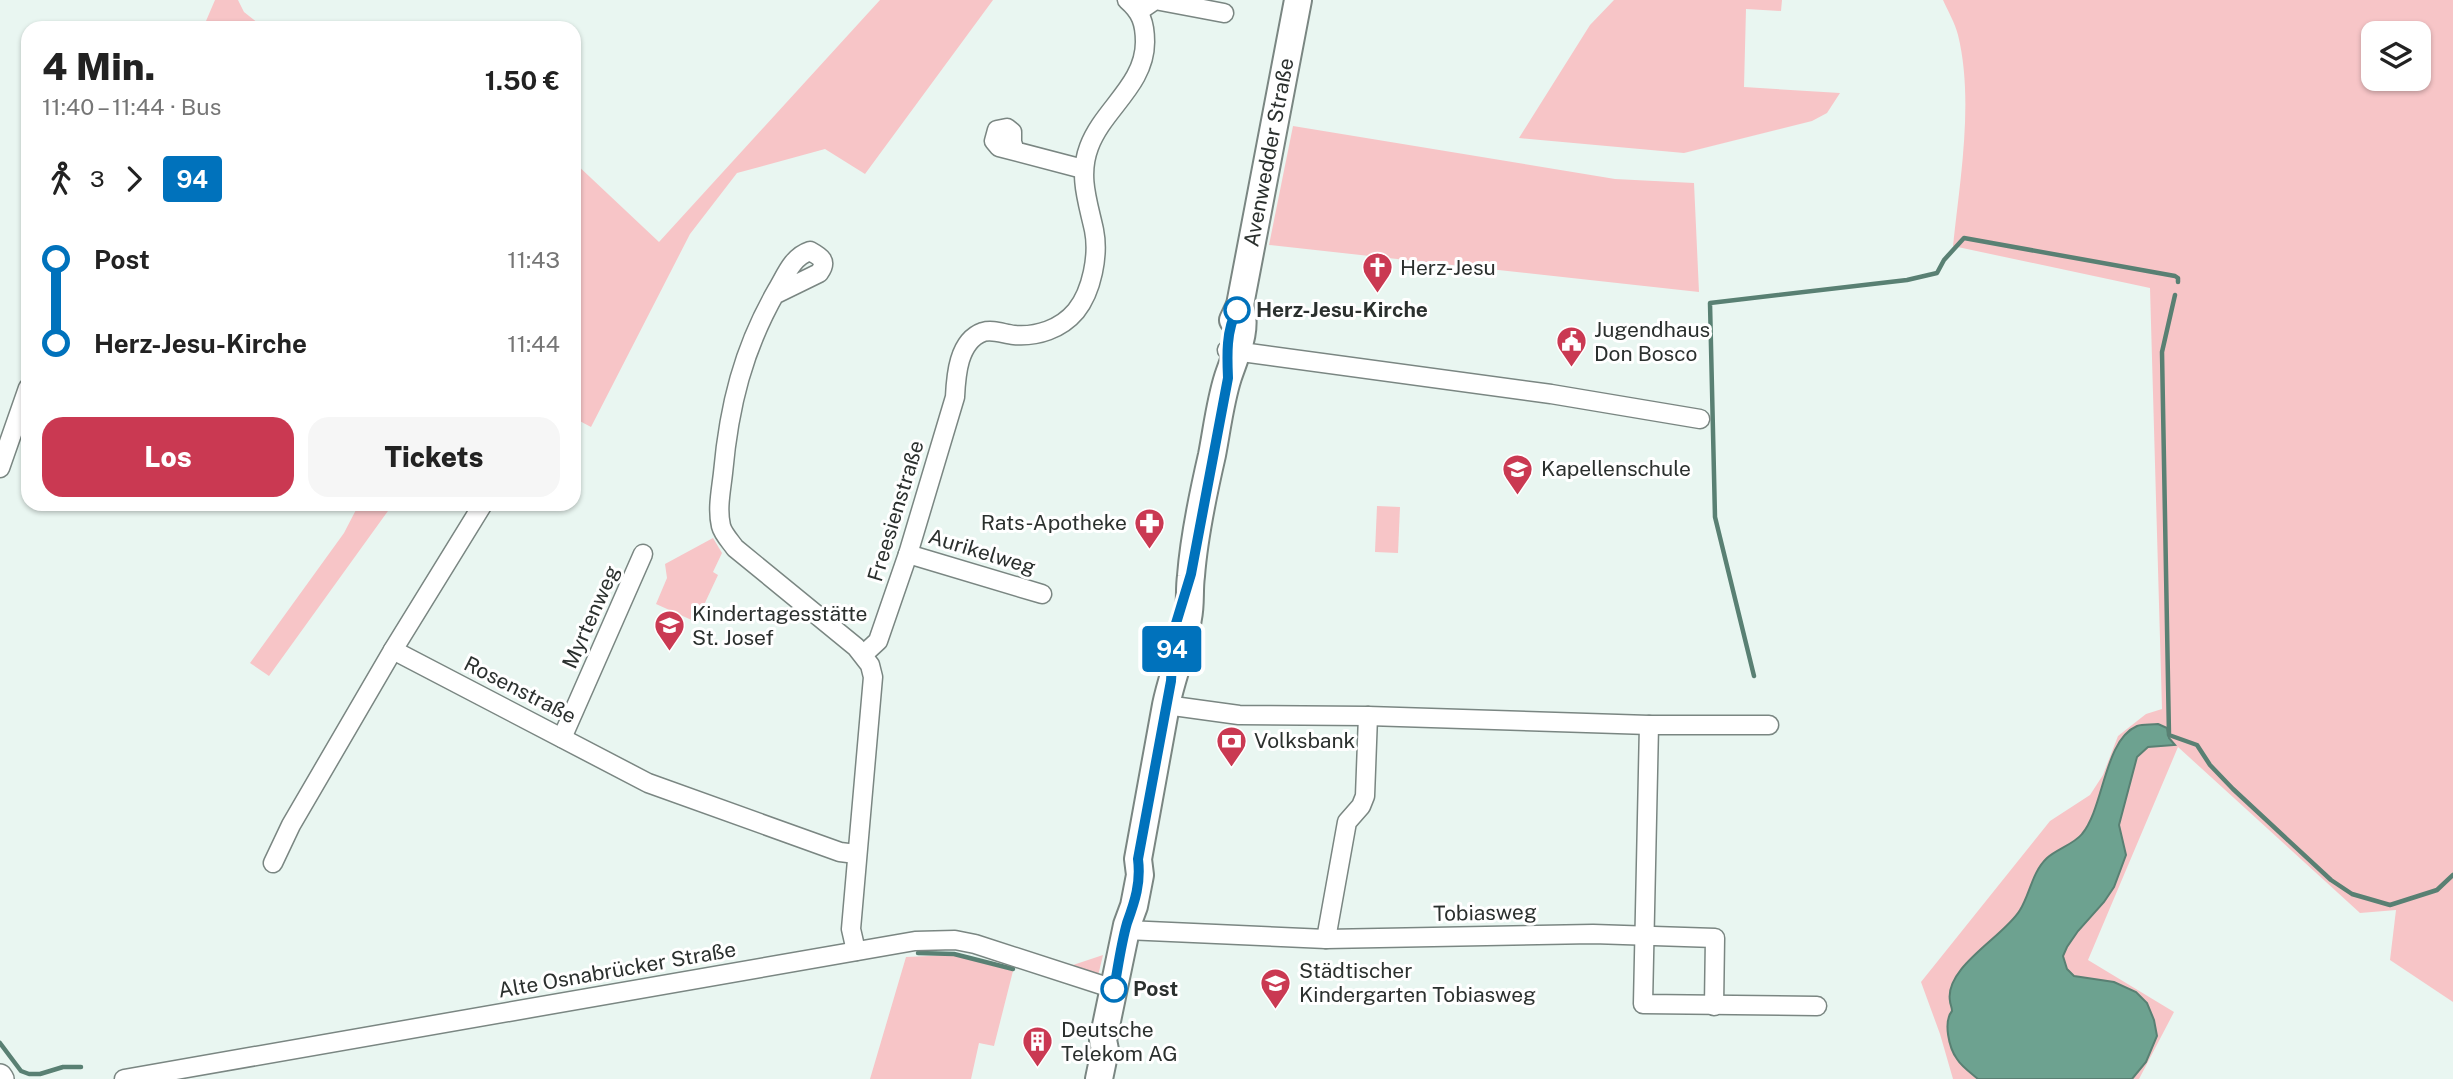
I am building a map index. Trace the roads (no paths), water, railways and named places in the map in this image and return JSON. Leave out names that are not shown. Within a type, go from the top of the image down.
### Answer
[{"type":"main road","name":"Avenwedder Straße","points":[[1099,1079],[1105,1051],[1103,1040],[1126,927],[1135,906],[1140,875],[1138,859],[1168,693],[1182,650],[1189,615],[1191,574],[1207,476],[1228,378],[1234,316],[1240,305],[1298,0]]},
{"type":"main road","name":"Avenwedder Straße","points":[[1089,1079],[1095,1050],[1103,1040]]},
{"type":"street","name":"Freesienstraße","points":[[864,654],[878,641],[908,554],[955,397],[956,373],[970,341],[982,332],[1037,335],[1064,323],[1085,295],[1094,267],[1095,234],[1085,195],[1083,169],[1096,131],[1136,76],[1145,57],[1145,34],[1133,5],[1155,0],[1224,13]]},
{"type":"street","points":[[1015,150],[1083,169]]},
{"type":"street","points":[[774,295],[761,319],[737,381],[726,431],[719,508],[722,530],[736,548],[864,654],[873,677],[851,929],[856,951]]},
{"type":"street","points":[[1232,351],[1551,394],[1700,419]]},
{"type":"street","points":[[0,468],[21,408]]},
{"type":"street","points":[[274,863],[291,825],[393,650],[479,511]]},
{"type":"street","name":"Myrtenweg","points":[[562,738],[643,554]]},
{"type":"street","name":"Aurikelweg","points":[[908,554],[1042,594]]},
{"type":"street","name":"Rosenstraße","points":[[393,650],[648,783],[840,852],[856,854]]},
{"type":"street","points":[[1168,693],[1239,715],[1769,726]]},
{"type":"street","points":[[1326,939],[1347,822],[1366,796],[1368,716]]},
{"type":"street","points":[[1649,725],[1643,1003],[1817,1006]]},
{"type":"street","name":"Tobiasweg","points":[[1126,927],[1326,939],[1593,934],[1714,938],[1714,1006]]},
{"type":"street","name":"Alte Osnabrücker Straße","points":[[124,1079],[915,941],[955,940],[1114,989]]},
{"type":"waterway","points":[[1754,676],[1715,517],[1710,303],[1907,280],[1937,273],[1944,260],[1964,238],[2175,276],[2178,282]]},
{"type":"waterway","points":[[2175,295],[2162,352],[2169,735],[2197,745],[2210,765],[2233,789],[2331,880],[2352,894],[2390,905],[2437,890],[2453,875]]},
{"type":"waterway","points":[[918,953],[954,954],[1013,969]]},
{"type":"waterway","points":[[0,1043],[21,1071],[29,1074],[40,1074],[63,1067],[81,1067]]},
{"type":"place","name":"Herz-Jesu","points":[[1377,295]]},
{"type":"place","name":"Herz-Jesu-Kirche","points":[[1237,310]]},
{"type":"place","name":"Jugendhaus Don Bosco","points":[[1571,369]]},
{"type":"place","name":"Kapellenschule","points":[[1518,496]]},
{"type":"place","name":"Rats-Apotheke","points":[[1150,550]]},
{"type":"place","name":"Kindertagesstätte St. Josef","points":[[669,653]]},
{"type":"place","name":"Volksbank","points":[[1231,768]]},
{"type":"place","name":"Post","points":[[1114,989]]},
{"type":"place","name":"Städtischer Kindergarten Tobiasweg","points":[[1276,1010]]},
{"type":"place","name":"Deutsche Telekom AG","points":[[1038,1069]]}]
